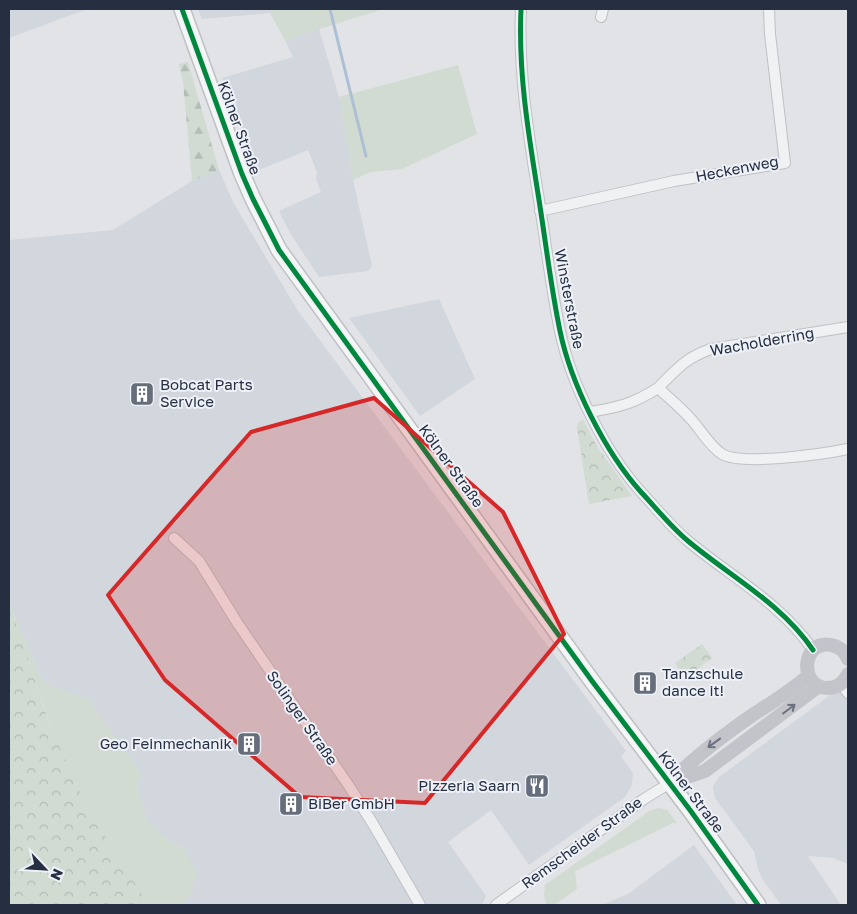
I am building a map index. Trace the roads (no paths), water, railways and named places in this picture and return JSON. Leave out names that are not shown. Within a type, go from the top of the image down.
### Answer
[{"type":"main road","name":"Kölner Straße","points":[[182,9],[242,174],[279,250],[575,658],[670,783],[758,905]]},
{"type":"street","name":"Winsterstraße","points":[[521,9],[520,56],[528,137],[560,333],[575,379],[590,412],[610,450],[640,490],[686,540],[774,606],[813,650]]},
{"type":"street","name":"Heckenweg","points":[[540,211],[674,181],[785,163],[770,34],[769,9]]},
{"type":"street","name":"Wacholderring","points":[[590,412],[626,405],[643,398],[658,388],[680,365],[695,355],[711,349],[848,327]]},
{"type":"street","points":[[658,388],[690,417],[717,450],[724,455],[745,460],[848,450]]},
{"type":"street","name":"Solinger Straße","points":[[174,538],[199,561],[238,624],[349,786],[420,905]]},
{"type":"street","points":[[846,652],[827,644],[813,650],[806,663],[808,676],[819,686],[833,687],[846,683]]},
{"type":"street","points":[[670,783],[700,753],[796,687],[808,676]]},
{"type":"street","points":[[670,783],[705,771],[819,686]]},
{"type":"street","name":"Remscheider Straße","points":[[496,905],[644,799],[670,783]]},
{"type":"waterway","points":[[330,9],[366,156]]},
{"type":"place","name":"Bobcat Parts Service","points":[[142,394]]},
{"type":"place","name":"Tanzschule dance it!","points":[[645,683]]},
{"type":"place","name":"Geo Feinmechanik","points":[[249,744]]},
{"type":"place","name":"Pizzeria Saarn","points":[[537,786]]},
{"type":"place","name":"BiBer GmbH","points":[[291,804]]}]
